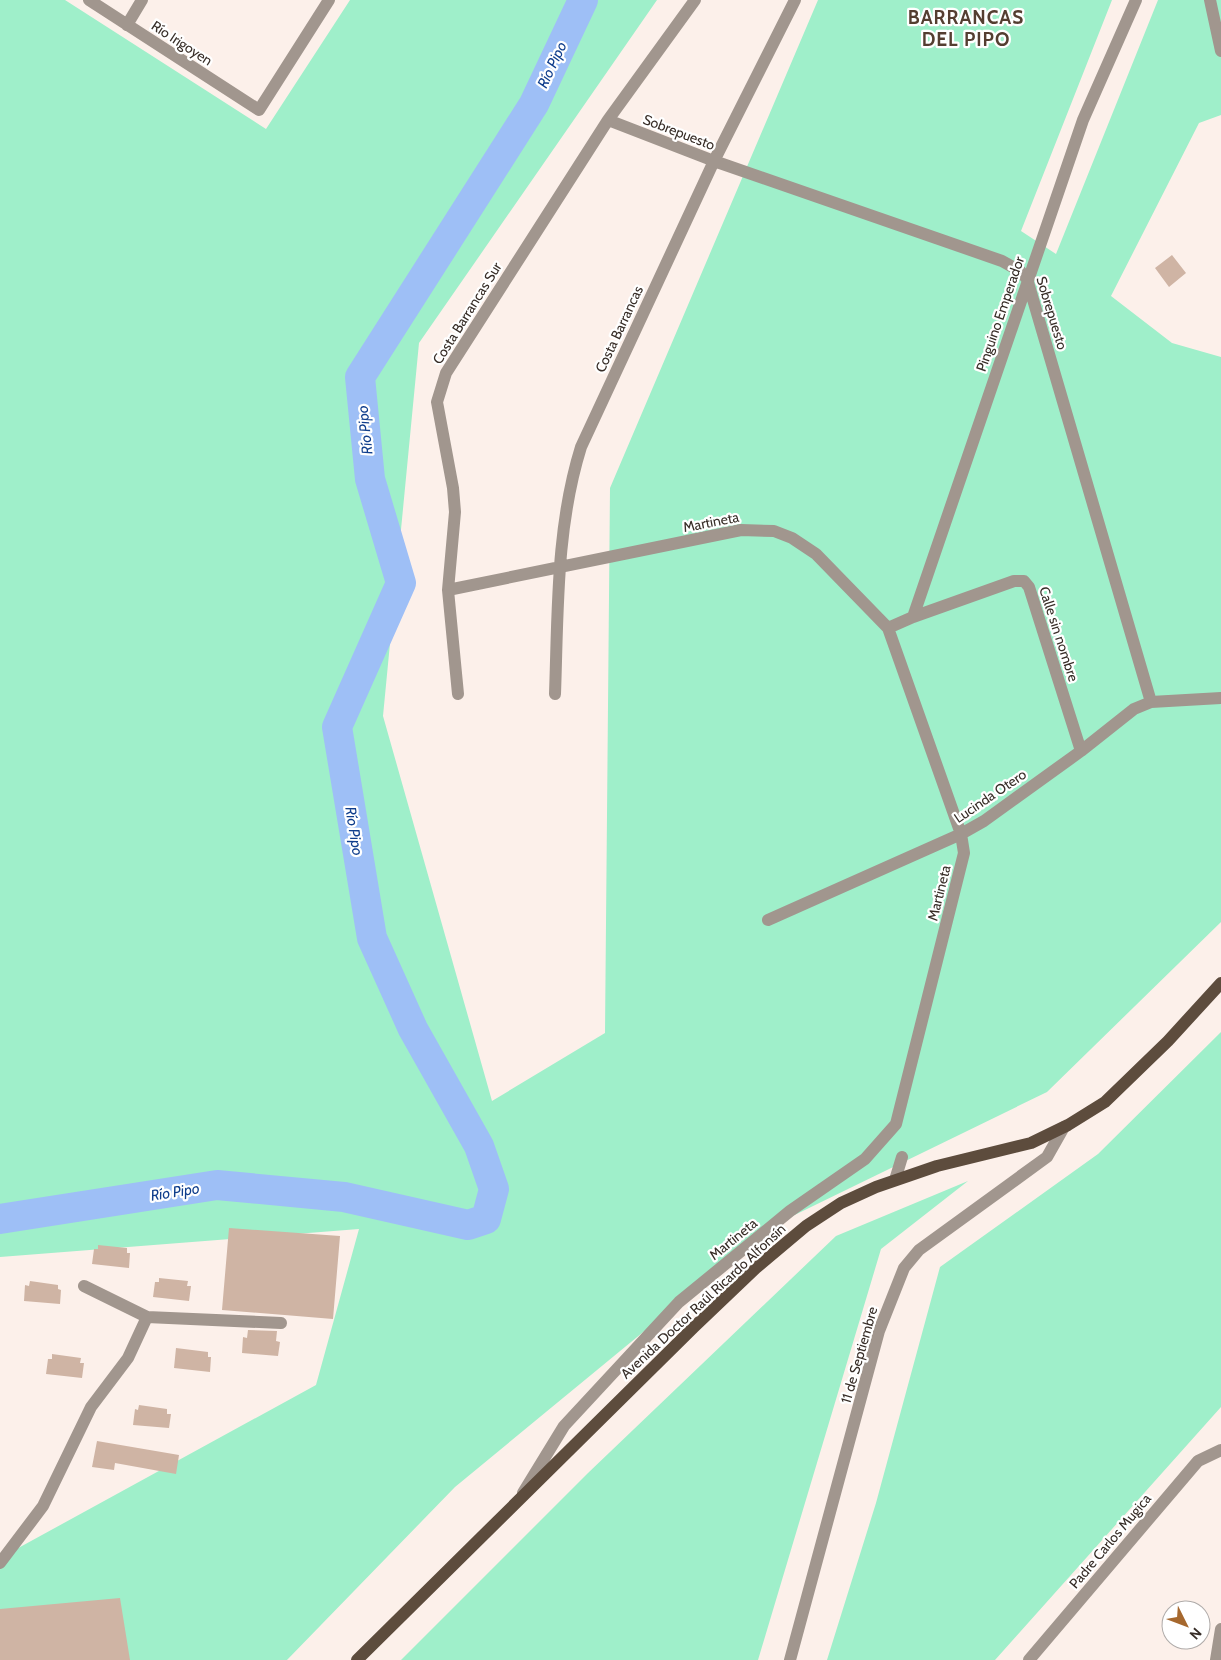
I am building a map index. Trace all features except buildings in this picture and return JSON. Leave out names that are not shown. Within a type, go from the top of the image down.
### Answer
[{"type":"main road","name":"Avenida Doctor Raúl Ricardo Alfonsín","points":[[357,1660],[694,1327],[756,1268],[806,1226],[841,1203],[895,1180],[937,1166],[1031,1143],[1064,1127],[1105,1102],[1168,1041],[1221,983]]},
{"type":"street","name":"Río Irigoyen","points":[[89,0],[259,110],[329,0]]},
{"type":"street","points":[[127,25],[142,0]]},
{"type":"street","name":"Costa Barrancas Sur","points":[[458,694],[448,590],[455,512],[453,488],[437,402],[446,373],[608,120],[694,0]]},
{"type":"street","name":"Costa Barrancas","points":[[555,694],[560,568],[570,481],[581,447],[714,162],[795,0]]},
{"type":"street","name":"Pinguino Emperador","points":[[913,617],[1027,278],[1083,120],[1136,0]]},
{"type":"street","points":[[1210,0],[1221,51]]},
{"type":"street","name":"Sobrepuesto","points":[[608,120],[714,162],[1002,261],[1020,271],[1027,278],[1151,702]]},
{"type":"street","name":"Martineta","points":[[448,590],[741,530],[774,531],[792,538],[816,554],[888,628],[961,834],[964,853],[896,1124],[865,1159],[790,1211],[679,1302],[564,1426],[522,1495]]},
{"type":"street","name":"Calle sin nombre","points":[[913,617],[1014,581],[1024,581],[1029,587],[1081,751]]},
{"type":"street","points":[[888,628],[913,617]]},
{"type":"street","name":"Lucinda Otero","points":[[768,920],[961,834],[984,821],[1081,751],[1134,709],[1151,702],[1221,698]]},
{"type":"street","name":"11 de Septiembre","points":[[790,1660],[879,1331],[904,1268],[919,1250],[1047,1157],[1064,1127]]},
{"type":"street","points":[[895,1180],[902,1157]]},
{"type":"street","points":[[84,1286],[147,1317],[281,1323]]},
{"type":"street","points":[[0,1562],[43,1506],[91,1407],[128,1358],[147,1317]]},
{"type":"street","name":"Padre Carlos Mugica","points":[[1028,1660],[1198,1460],[1221,1450]]},
{"type":"street","points":[[1216,1660],[1221,1629]]},
{"type":"green space","points":[[0,0],[65,0],[266,129],[350,0],[657,0],[419,343],[383,716],[492,1101],[605,1033],[610,488],[818,0],[1112,0],[1021,231],[1056,254],[1158,0],[1221,0],[1221,115],[1199,123],[1111,296],[1172,343],[1221,357],[1221,922],[1047,1092],[772,1226],[455,1487],[287,1660],[0,1660],[0,1558],[316,1385],[359,1229],[0,1257]]},
{"type":"green space","points":[[1221,1032],[1221,1407],[995,1660],[827,1660],[876,1503],[940,1267],[1098,1154]]},
{"type":"green space","points":[[968,1181],[881,1249],[758,1660],[401,1660],[588,1473],[836,1236]]},
{"type":"waterway","name":"Río Pipo","points":[[0,1219],[217,1185],[344,1197],[468,1225],[486,1219],[494,1189],[479,1146],[413,1029],[372,938],[337,727],[401,583],[370,479],[360,377],[534,104],[583,0]]},
{"type":"district","name":"BARRANCAS DEL PIPO","points":[[966,28]]}]
